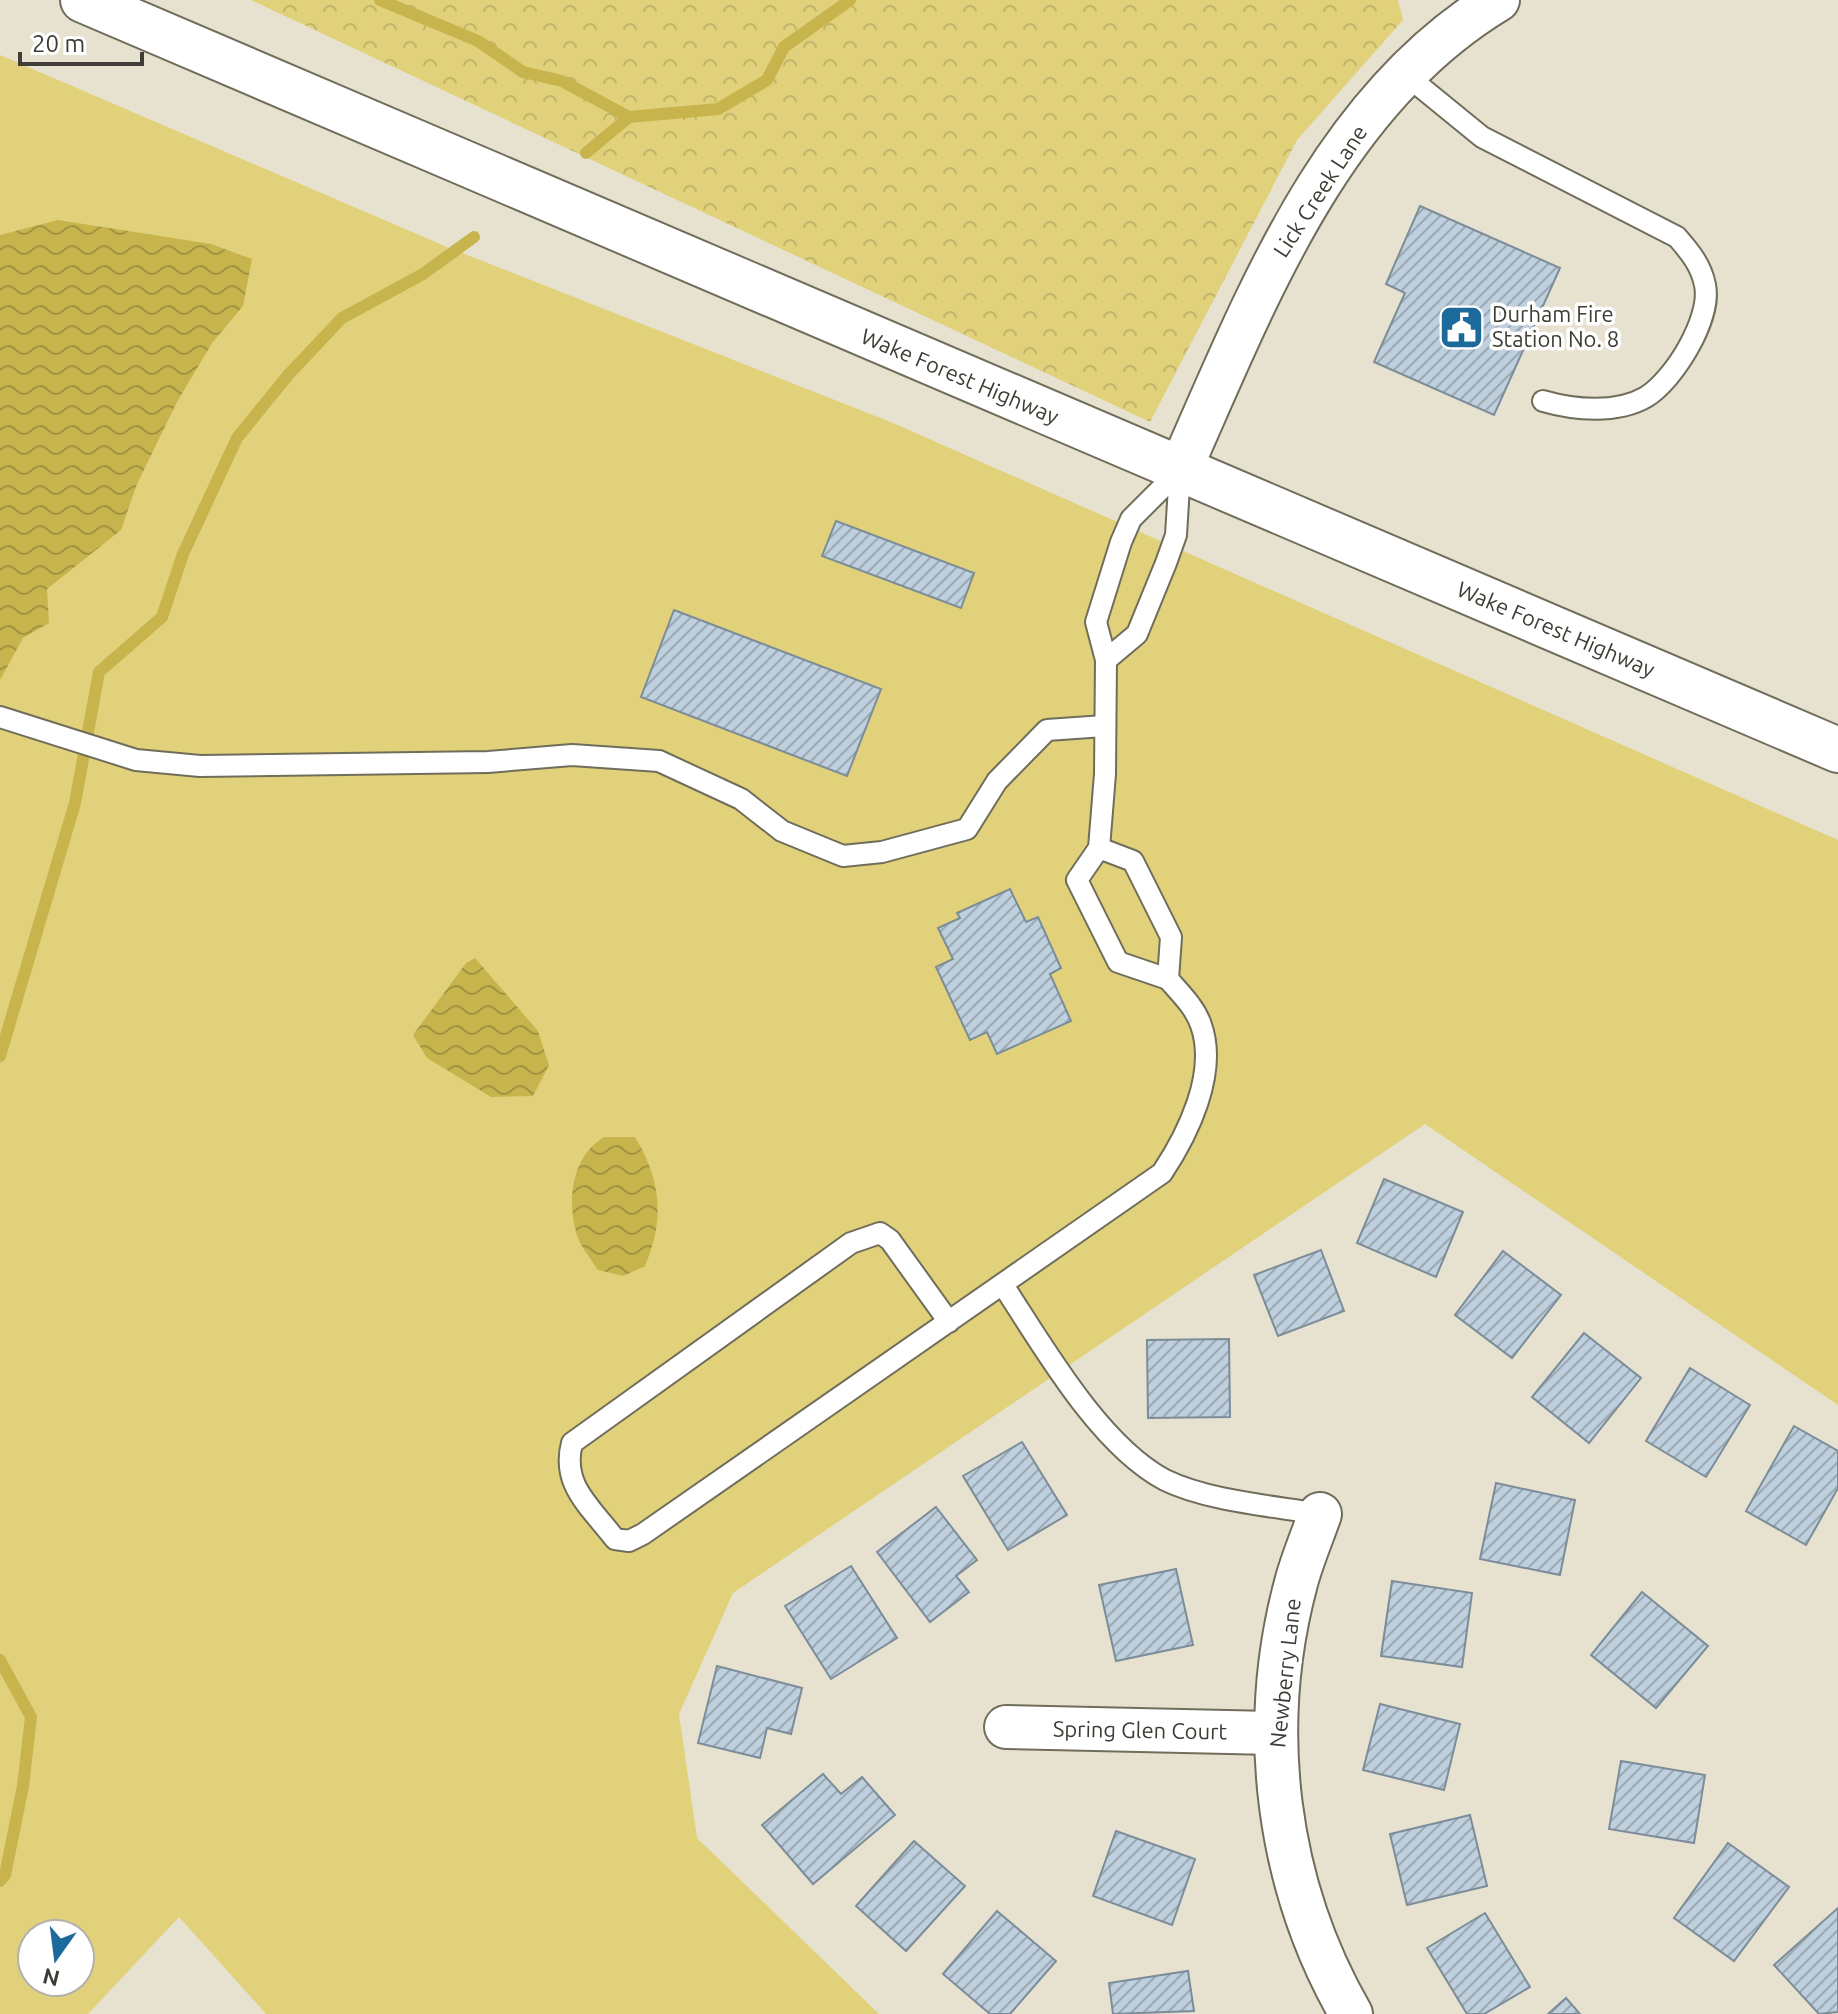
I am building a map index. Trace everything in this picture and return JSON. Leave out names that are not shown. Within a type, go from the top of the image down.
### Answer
[{"type":"highway","name":"Wake Forest Highway","points":[[83,0],[1838,750]]},
{"type":"street","name":"Lick Creek Lane","points":[[1180,470],[1283,243],[1373,108],[1454,26],[1498,0]]},
{"type":"street","name":"Newberry Lane","points":[[1320,1514],[1296,1584],[1274,1733],[1277,1794],[1292,1866],[1313,1935],[1351,2014]]},
{"type":"street","name":"Spring Glen Court","points":[[1006,1727],[1274,1733]]},
{"type":"lane","points":[[1406,75],[1482,137],[1677,237],[1695,257],[1706,287],[1703,310],[1687,351],[1665,379],[1646,397],[1613,406],[1591,409],[1543,401]]},
{"type":"lane","points":[[949,1322],[890,1240],[880,1233],[867,1235],[851,1243],[572,1443],[567,1463],[569,1477],[615,1539],[629,1541],[949,1322],[1003,1285],[1162,1173],[1180,1146],[1196,1105],[1206,1043],[1201,1023],[1190,1003],[1168,979],[1118,962],[1077,880],[1099,848],[1106,660],[1096,622],[1131,519],[1180,470]]},
{"type":"lane","points":[[1106,660],[1137,634],[1166,563],[1176,535],[1180,470]]},
{"type":"lane","points":[[0,717],[136,760],[200,766],[488,762],[572,755],[659,761],[741,799],[782,831],[843,856],[882,852],[967,829],[997,781],[1047,730],[1104,726]]},
{"type":"lane","points":[[1099,848],[1133,861],[1171,937],[1168,979]]},
{"type":"lane","points":[[1003,1285],[1065,1379],[1123,1449],[1146,1468],[1168,1481],[1228,1498],[1320,1514]]},
{"type":"green space","points":[[251,0],[1398,0],[1403,20],[1297,140],[1150,422]]},
{"type":"green space","points":[[0,55],[447,247],[893,423],[1838,840],[1838,1405],[1425,1124],[733,1593],[679,1714],[697,1838],[879,2014],[266,2014],[179,1917],[88,2014],[0,2014]]},
{"type":"water","points":[[58,220],[211,244],[252,259],[243,306],[212,343],[177,402],[137,484],[121,530],[47,589],[49,623],[23,638],[0,680],[0,235]]},
{"type":"water","points":[[475,958],[538,1031],[549,1065],[533,1096],[491,1097],[427,1058],[413,1035],[466,963]]},
{"type":"water","points":[[604,1137],[635,1137],[655,1184],[657,1216],[651,1249],[645,1266],[623,1276],[598,1270],[580,1242],[573,1219],[572,1192],[579,1167],[593,1145]]},
{"type":"building","name":"Durham Fire Station No. 8","points":[[1420,206],[1560,268],[1494,415],[1374,362],[1405,293],[1386,284]]},
{"type":"building","points":[[836,521],[974,573],[961,608],[822,556]]},
{"type":"building","points":[[674,610],[881,689],[847,776],[641,697]]},
{"type":"building","points":[[1010,889],[1026,922],[1038,917],[1061,968],[1050,974],[1071,1021],[997,1054],[987,1032],[970,1040],[936,967],[953,959],[938,928],[960,918],[957,913]]},
{"type":"building","points":[[1384,1179],[1463,1212],[1436,1277],[1357,1243]]},
{"type":"building","points":[[1321,1250],[1344,1311],[1278,1336],[1254,1275]]},
{"type":"building","points":[[1503,1251],[1561,1295],[1512,1358],[1455,1315]]},
{"type":"building","points":[[1584,1333],[1641,1378],[1589,1443],[1532,1397]]},
{"type":"building","points":[[1229,1339],[1230,1417],[1148,1418],[1147,1340]]},
{"type":"building","points":[[1690,1368],[1750,1405],[1706,1477],[1646,1441]]},
{"type":"building","points":[[1794,1426],[1838,1451],[1838,1488],[1806,1545],[1746,1511]]},
{"type":"building","points":[[1022,1442],[1067,1515],[1008,1550],[963,1476]]},
{"type":"building","points":[[1496,1483],[1575,1500],[1560,1575],[1480,1559]]},
{"type":"building","points":[[936,1507],[977,1560],[956,1576],[969,1592],[930,1622],[877,1552]]},
{"type":"building","points":[[851,1566],[897,1638],[831,1679],[785,1606]]},
{"type":"building","points":[[1176,1569],[1193,1645],[1116,1661],[1099,1585]]},
{"type":"building","points":[[1392,1581],[1472,1593],[1462,1667],[1381,1656]]},
{"type":"building","points":[[1642,1592],[1708,1646],[1656,1708],[1591,1655]]},
{"type":"building","points":[[717,1666],[802,1688],[791,1734],[767,1728],[760,1758],[698,1743]]},
{"type":"building","points":[[1380,1704],[1460,1724],[1444,1790],[1363,1770]]},
{"type":"building","points":[[1621,1761],[1705,1775],[1694,1843],[1609,1829]]},
{"type":"building","points":[[823,1774],[841,1794],[862,1777],[895,1815],[813,1884],[762,1825]]},
{"type":"building","points":[[1470,1815],[1487,1886],[1407,1905],[1390,1834]]},
{"type":"building","points":[[1116,1831],[1195,1859],[1172,1925],[1093,1896]]},
{"type":"building","points":[[914,1841],[965,1886],[906,1951],[856,1906]]},
{"type":"building","points":[[1728,1843],[1789,1887],[1734,1961],[1674,1918]]},
{"type":"building","points":[[1838,1908],[1838,2012],[1819,2014],[1774,1965]]},
{"type":"building","points":[[997,1911],[1056,1961],[1010,2014],[990,2014],[943,1974]]},
{"type":"building","points":[[1485,1913],[1530,1987],[1484,2014],[1467,2014],[1427,1948]]},
{"type":"building","points":[[1188,1971],[1194,2011],[1113,2014],[1109,1983]]},
{"type":"building","points":[[1566,1998],[1580,2014],[1548,2014]]},
{"type":"waterway","points":[[380,0],[478,41],[523,72],[562,81],[629,117]]},
{"type":"waterway","points":[[586,153],[629,117],[718,109],[767,80],[784,47],[850,0]]},
{"type":"waterway","points":[[0,1056],[75,803],[99,672],[162,617],[183,554],[237,438],[289,374],[342,318],[423,274],[474,237]]},
{"type":"waterway","points":[[0,1660],[31,1717],[23,1786],[5,1875],[0,1881]]},
{"type":"place","name":"Durham Fire Station No. 8","points":[[1461,327]]}]
